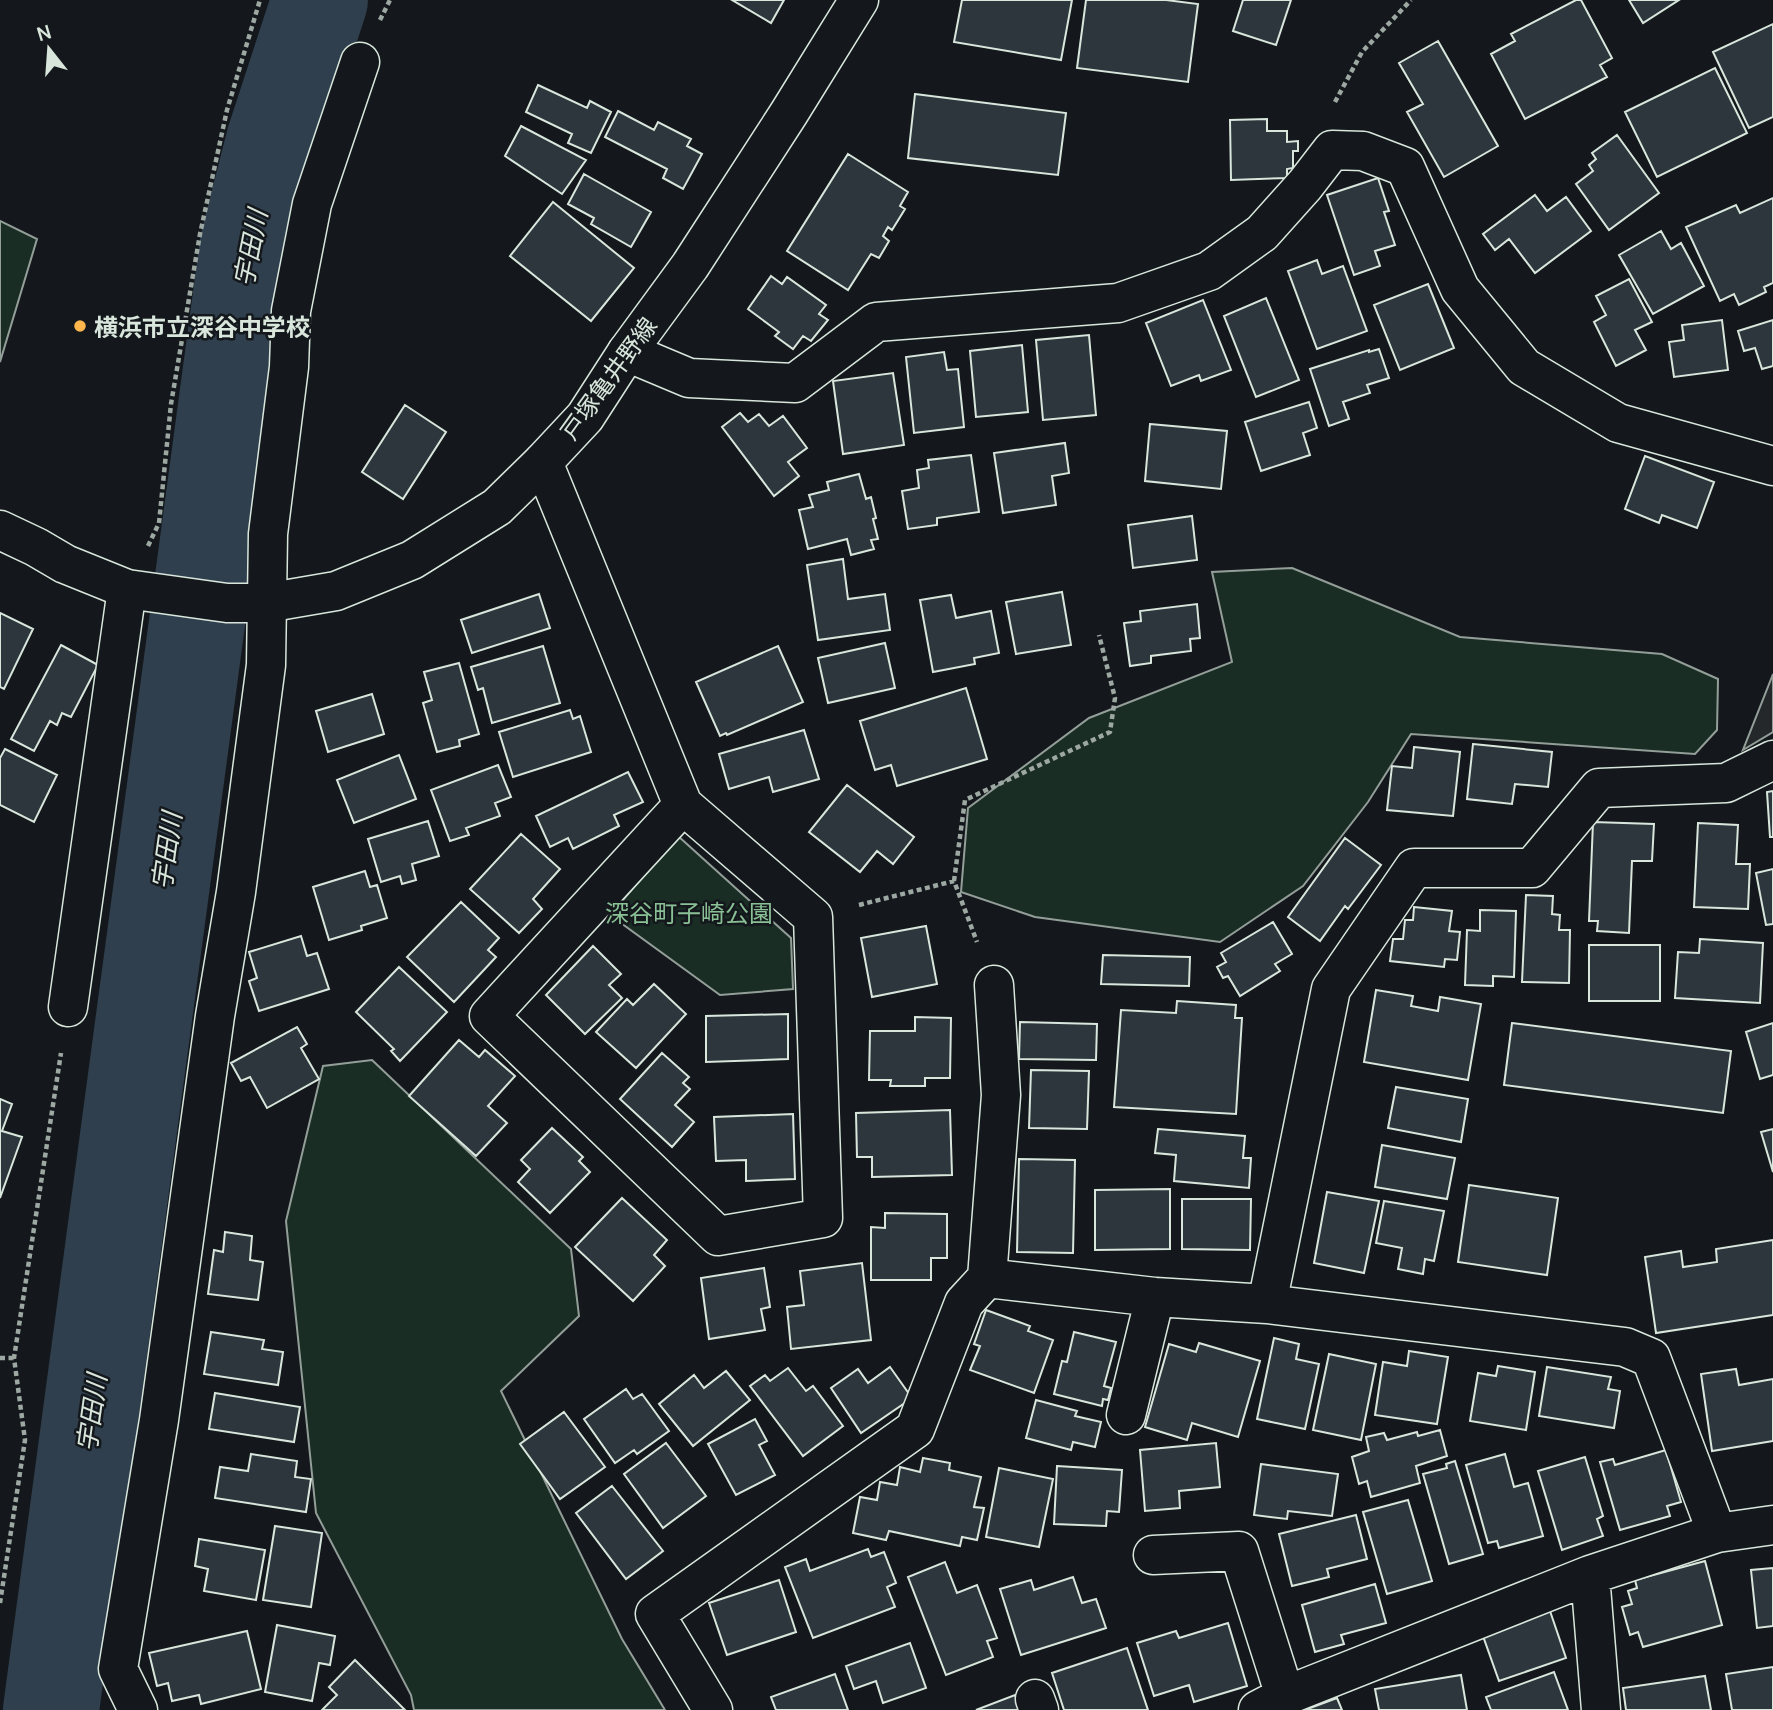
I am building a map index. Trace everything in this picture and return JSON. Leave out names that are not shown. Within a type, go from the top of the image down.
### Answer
[{"type":"street","name":"戸塚亀井野線","points":[[0,530],[65,564],[139,591],[227,603],[267,603],[336,591],[412,560],[497,507],[585,417],[697,255],[859,0]]},
{"type":"street","points":[[138,1710],[118,1669],[159,1420],[215,1016],[236,892],[265,665],[268,534],[289,367],[291,311],[312,204],[360,62]]},
{"type":"street","points":[[628,352],[689,378],[795,383],[876,322],[1118,303],[1209,271],[1262,233],[1332,150],[1363,151],[1405,167],[1460,289],[1524,367],[1618,423],[1773,466]]},
{"type":"street","points":[[543,462],[683,805],[813,917],[823,1218],[718,1236],[489,1016],[683,805]]},
{"type":"street","name":"戸塚亀井野線","points":[[0,516],[36,547]]},
{"type":"street","points":[[68,1007],[139,591]]},
{"type":"street","points":[[1267,1304],[1331,989],[1415,867],[1532,868],[1599,788],[1726,783],[1773,760]]},
{"type":"street","points":[[713,1710],[655,1614],[915,1429],[964,1303],[987,1278],[1001,1095],[993,985]]},
{"type":"street","points":[[987,1278],[1155,1297],[1267,1304],[1625,1347],[1651,1358],[1717,1533]]},
{"type":"street","points":[[1126,1415],[1155,1297]]},
{"type":"street","points":[[1153,1555],[1239,1551],[1271,1703],[1590,1575],[1717,1533],[1773,1525]]},
{"type":"street","points":[[1590,1575],[1601,1710]]},
{"type":"path","points":[[139,591],[159,523],[171,404],[200,234],[227,110],[260,0]]},
{"type":"path","points":[[1335,103],[1362,52],[1410,0]]},
{"type":"path","points":[[993,985],[954,881],[965,800],[1110,732],[1115,698],[1099,635]]},
{"type":"path","points":[[813,917],[954,881]]},
{"type":"path","points":[[0,1603],[25,1440],[14,1358],[68,1007]]},
{"type":"path","points":[[0,1358],[14,1358]]},
{"type":"green space","points":[[0,221],[37,239],[0,362]]},
{"type":"green space","points":[[1292,568],[1460,637],[1662,654],[1718,679],[1717,730],[1695,754],[1411,734],[1368,802],[1303,886],[1220,942],[1035,917],[961,892],[968,808],[1089,718],[1232,662],[1212,572]]},
{"type":"green space","name":"深谷町子崎公園","points":[[678,836],[791,938],[793,989],[720,995],[610,915]]},
{"type":"green space","points":[[372,1060],[571,1249],[579,1316],[501,1391],[622,1639],[665,1710],[414,1710],[411,1695],[316,1513],[286,1221],[323,1066]]},
{"type":"shaded area","points":[[1773,674],[1773,732],[1743,750]]},
{"type":"building","points":[[732,0],[784,0],[771,23]]},
{"type":"building","points":[[962,0],[1072,0],[1061,60],[954,42]]},
{"type":"building","points":[[1086,0],[1166,0],[1198,4],[1188,82],[1077,68]]},
{"type":"building","points":[[1243,0],[1291,0],[1276,45],[1233,31]]},
{"type":"building","points":[[1576,0],[1581,0],[1612,58],[1600,65],[1607,77],[1525,119],[1491,54],[1515,41],[1511,34]]},
{"type":"building","points":[[1629,0],[1679,0],[1643,23]]},
{"type":"building","points":[[1773,24],[1773,117],[1749,128],[1713,52]]},
{"type":"building","points":[[1438,41],[1498,146],[1444,177],[1407,112],[1423,104],[1399,63]]},
{"type":"building","points":[[1715,68],[1747,133],[1657,177],[1625,112]]},
{"type":"building","points":[[538,85],[587,108],[590,101],[611,112],[591,153],[568,143],[572,134],[526,112]]},
{"type":"building","points":[[915,94],[1066,113],[1058,175],[908,158]]},
{"type":"building","points":[[618,111],[654,130],[658,122],[691,139],[687,146],[702,154],[683,189],[663,178],[667,169],[605,137]]},
{"type":"building","points":[[1267,119],[1267,131],[1287,131],[1287,142],[1298,141],[1298,151],[1293,151],[1293,168],[1287,169],[1287,178],[1231,180],[1230,120]]},
{"type":"building","points":[[521,126],[586,160],[562,194],[505,156]]},
{"type":"building","points":[[1617,135],[1659,193],[1609,230],[1576,184],[1593,171],[1589,165],[1596,159],[1592,153]]},
{"type":"building","points":[[848,154],[908,192],[900,206],[905,209],[892,230],[888,227],[883,236],[889,241],[879,258],[871,254],[848,290],[787,251]]},
{"type":"building","points":[[584,174],[651,212],[631,247],[591,224],[594,218],[568,204]]},
{"type":"building","points":[[1378,178],[1389,211],[1384,212],[1395,245],[1375,251],[1380,266],[1354,275],[1327,195]]},
{"type":"building","points":[[1535,195],[1547,211],[1566,197],[1591,231],[1535,273],[1509,239],[1495,250],[1483,234]]},
{"type":"building","points":[[1773,198],[1773,283],[1764,287],[1766,292],[1739,305],[1734,294],[1720,301],[1686,227],[1736,205],[1740,213]]},
{"type":"building","points":[[553,202],[634,268],[591,321],[510,256]]},
{"type":"building","points":[[1661,231],[1671,249],[1681,243],[1704,286],[1653,314],[1619,255]]},
{"type":"building","points":[[1317,260],[1322,274],[1343,266],[1367,331],[1317,349],[1288,271]]},
{"type":"building","points":[[771,276],[782,284],[787,277],[826,305],[819,314],[828,320],[811,341],[803,336],[793,349],[775,336],[779,332],[748,309]]},
{"type":"building","points":[[1629,279],[1652,322],[1635,330],[1646,350],[1616,366],[1594,322],[1606,315],[1596,296]]},
{"type":"building","points":[[1428,284],[1454,348],[1400,370],[1374,305]]},
{"type":"building","points":[[1266,298],[1299,380],[1256,397],[1224,316]]},
{"type":"building","points":[[1203,300],[1231,370],[1201,381],[1199,375],[1171,386],[1146,323]]},
{"type":"building","points":[[1722,320],[1728,370],[1674,377],[1669,342],[1684,340],[1682,325]]},
{"type":"building","points":[[1773,320],[1773,366],[1762,369],[1755,348],[1744,351],[1738,331]]},
{"type":"building","points":[[1089,335],[1096,415],[1043,420],[1036,340]]},
{"type":"building","points":[[1022,345],[1028,412],[976,417],[970,351]]},
{"type":"building","points":[[1379,349],[1389,378],[1367,385],[1370,393],[1343,402],[1349,419],[1329,426],[1310,369]]},
{"type":"building","points":[[944,352],[947,370],[958,369],[964,427],[914,433],[906,357]]},
{"type":"building","points":[[893,373],[904,445],[843,454],[833,381]]},
{"type":"building","points":[[1309,402],[1317,428],[1303,433],[1310,455],[1261,471],[1245,422]]},
{"type":"building","points":[[405,405],[446,432],[403,499],[362,472]]},
{"type":"building","points":[[740,413],[748,422],[759,414],[769,426],[783,416],[807,448],[788,462],[799,476],[774,496],[722,427]]},
{"type":"building","points":[[1150,424],[1227,431],[1221,489],[1145,481]]},
{"type":"building","points":[[1065,443],[1069,473],[1052,476],[1056,505],[1003,513],[994,453]]},
{"type":"building","points":[[971,455],[979,512],[937,518],[937,525],[908,529],[902,491],[919,488],[917,470],[929,468],[928,460]]},
{"type":"building","points":[[1645,456],[1714,482],[1697,528],[1662,515],[1659,523],[1625,509]]},
{"type":"building","points":[[859,474],[866,499],[871,497],[876,518],[873,519],[878,539],[871,540],[874,549],[851,555],[847,539],[808,549],[799,510],[813,507],[809,495],[829,490],[827,482]]},
{"type":"building","points":[[1192,516],[1197,560],[1133,568],[1128,525]]},
{"type":"building","points":[[843,559],[848,599],[885,594],[890,630],[818,640],[807,565]]},
{"type":"building","points":[[1062,592],[1071,645],[1016,654],[1006,602]]},
{"type":"building","points":[[539,594],[550,628],[472,653],[461,620]]},
{"type":"building","points":[[951,595],[956,618],[991,611],[999,653],[974,658],[975,664],[933,672],[920,600]]},
{"type":"building","points":[[1197,604],[1200,638],[1190,639],[1191,651],[1151,656],[1151,663],[1130,666],[1124,623],[1141,621],[1140,611]]},
{"type":"building","points":[[0,613],[33,629],[4,689],[0,687]]},
{"type":"building","points":[[885,643],[895,688],[828,703],[818,658]]},
{"type":"building","points":[[61,645],[98,665],[71,717],[62,713],[57,725],[50,721],[34,751],[11,739]]},
{"type":"building","points":[[543,646],[560,703],[492,723],[483,688],[478,690],[471,667]]},
{"type":"building","points":[[778,646],[803,702],[720,736],[696,682]]},
{"type":"building","points":[[459,663],[479,734],[459,740],[460,746],[437,752],[423,703],[432,700],[424,672]]},
{"type":"building","points":[[966,688],[987,759],[897,786],[891,765],[875,770],[860,721]]},
{"type":"building","points":[[372,694],[384,734],[328,752],[316,711]]},
{"type":"building","points":[[570,710],[573,719],[580,716],[591,752],[513,777],[499,732]]},
{"type":"building","points":[[804,730],[819,779],[773,792],[769,777],[729,789],[719,754]]},
{"type":"building","points":[[1473,744],[1552,752],[1548,787],[1515,784],[1512,804],[1467,799]]},
{"type":"building","points":[[1414,747],[1460,752],[1453,816],[1387,810],[1392,766],[1412,768]]},
{"type":"building","points":[[5,749],[57,775],[34,822],[0,805],[0,758]]},
{"type":"building","points":[[399,755],[416,799],[354,823],[337,780]]},
{"type":"building","points":[[498,765],[511,797],[495,803],[500,816],[466,828],[469,835],[450,841],[431,790]]},
{"type":"building","points":[[628,772],[643,802],[614,815],[619,826],[573,849],[568,838],[550,847],[536,816]]},
{"type":"building","points":[[847,785],[914,837],[893,864],[877,851],[860,872],[809,832]]},
{"type":"building","points":[[1773,791],[1773,837],[1770,837],[1767,792]]},
{"type":"building","points":[[428,821],[439,856],[412,864],[416,880],[402,884],[400,876],[381,882],[368,839]]},
{"type":"building","points":[[1593,822],[1654,824],[1652,861],[1632,861],[1629,933],[1597,931],[1598,921],[1589,921]]},
{"type":"building","points":[[1698,823],[1738,825],[1736,864],[1750,864],[1748,909],[1694,907]]},
{"type":"building","points":[[521,834],[560,869],[533,899],[542,909],[519,933],[470,889]]},
{"type":"building","points":[[1345,838],[1381,865],[1348,909],[1345,906],[1320,941],[1288,917]]},
{"type":"building","points":[[1773,869],[1773,924],[1766,925],[1756,873]]},
{"type":"building","points":[[365,871],[370,887],[377,885],[387,918],[361,926],[362,930],[329,940],[313,887]]},
{"type":"building","points":[[1526,895],[1553,896],[1552,914],[1560,915],[1559,930],[1570,930],[1569,983],[1522,982]]},
{"type":"building","points":[[461,902],[499,938],[488,950],[496,957],[454,1002],[407,957]]},
{"type":"building","points":[[1414,907],[1452,911],[1449,931],[1460,932],[1457,960],[1445,959],[1444,967],[1390,961],[1393,939],[1403,939],[1405,920],[1413,920]]},
{"type":"building","points":[[1480,910],[1516,911],[1514,977],[1493,976],[1493,986],[1465,985],[1467,930],[1480,931]]},
{"type":"building","points":[[1273,922],[1292,954],[1275,964],[1280,971],[1240,996],[1228,976],[1223,978],[1217,967],[1226,962],[1221,953]]},
{"type":"building","points":[[926,926],[937,984],[872,997],[861,938]]},
{"type":"building","points":[[301,936],[307,956],[317,953],[329,989],[259,1011],[249,981],[257,978],[249,952]]},
{"type":"building","points":[[1700,939],[1763,943],[1760,1003],[1675,998],[1678,952],[1699,953]]},
{"type":"building","points":[[1589,945],[1660,945],[1660,1001],[1589,1001]]},
{"type":"building","points":[[593,946],[621,974],[609,985],[622,998],[585,1034],[546,995]]},
{"type":"building","points":[[1103,955],[1190,957],[1189,986],[1101,984]]},
{"type":"building","points":[[399,967],[447,1012],[400,1061],[391,1051],[394,1049],[356,1012]]},
{"type":"building","points":[[654,984],[686,1014],[636,1068],[596,1032],[627,999],[633,1005]]},
{"type":"building","points":[[1376,990],[1413,996],[1411,1006],[1438,1011],[1440,997],[1481,1004],[1468,1080],[1364,1062]]},
{"type":"building","points":[[1177,1001],[1236,1005],[1235,1018],[1242,1018],[1236,1114],[1114,1107],[1121,1010],[1176,1013]]},
{"type":"building","points":[[788,1014],[788,1059],[706,1062],[706,1016]]},
{"type":"building","points":[[915,1017],[951,1018],[950,1078],[925,1078],[925,1086],[890,1086],[891,1080],[869,1080],[870,1031],[915,1031]]},
{"type":"building","points":[[1020,1022],[1097,1024],[1096,1060],[1019,1059]]},
{"type":"building","points":[[1512,1023],[1731,1051],[1723,1113],[1504,1085]]},
{"type":"building","points":[[1773,1023],[1773,1075],[1760,1079],[1746,1032]]},
{"type":"building","points":[[297,1027],[307,1044],[301,1048],[319,1079],[267,1108],[250,1077],[241,1081],[231,1063]]},
{"type":"building","points":[[459,1040],[479,1057],[485,1050],[515,1076],[488,1106],[507,1123],[476,1156],[409,1096]]},
{"type":"building","points":[[662,1053],[689,1077],[683,1083],[690,1089],[675,1105],[694,1122],[672,1147],[620,1099]]},
{"type":"building","points":[[1031,1070],[1089,1071],[1087,1129],[1029,1128]]},
{"type":"building","points":[[1396,1087],[1468,1099],[1461,1142],[1388,1128]]},
{"type":"building","points":[[0,1099],[12,1104],[2,1131],[22,1137],[0,1198]]},
{"type":"building","points":[[950,1110],[952,1175],[872,1177],[872,1157],[857,1157],[856,1113]]},
{"type":"building","points":[[793,1114],[795,1179],[746,1181],[746,1160],[716,1161],[714,1117]]},
{"type":"building","points":[[552,1128],[583,1157],[579,1161],[590,1172],[550,1213],[518,1182],[530,1169],[521,1160]]},
{"type":"building","points":[[1158,1129],[1245,1136],[1243,1158],[1251,1158],[1249,1188],[1174,1181],[1176,1155],[1155,1153]]},
{"type":"building","points":[[1773,1129],[1773,1172],[1761,1132]]},
{"type":"building","points":[[1382,1145],[1455,1158],[1447,1199],[1375,1187]]},
{"type":"building","points":[[1019,1159],[1075,1160],[1073,1253],[1017,1252]]},
{"type":"building","points":[[1469,1185],[1558,1198],[1547,1275],[1458,1262]]},
{"type":"building","points":[[1170,1189],[1170,1249],[1095,1250],[1095,1190]]},
{"type":"building","points":[[1327,1192],[1379,1201],[1364,1273],[1314,1263]]},
{"type":"building","points":[[622,1198],[667,1240],[654,1255],[665,1266],[633,1301],[575,1247]]},
{"type":"building","points":[[1182,1199],[1251,1199],[1250,1250],[1182,1249]]},
{"type":"building","points":[[1384,1201],[1444,1211],[1434,1261],[1425,1259],[1423,1274],[1398,1269],[1402,1248],[1376,1243]]},
{"type":"building","points":[[885,1213],[947,1214],[947,1258],[931,1258],[931,1280],[871,1280],[871,1227],[885,1228]]},
{"type":"building","points":[[225,1232],[252,1236],[250,1260],[263,1262],[258,1300],[208,1294],[214,1250],[223,1252]]},
{"type":"building","points":[[1773,1240],[1773,1315],[1656,1333],[1645,1257],[1681,1251],[1683,1267],[1717,1262],[1716,1249]]},
{"type":"building","points":[[862,1263],[871,1340],[791,1349],[787,1307],[804,1305],[800,1271]]},
{"type":"building","points":[[764,1268],[770,1307],[761,1309],[765,1330],[709,1339],[701,1278]]},
{"type":"building","points":[[986,1310],[1030,1326],[1028,1331],[1053,1340],[1034,1393],[970,1370],[980,1346],[974,1344]]},
{"type":"building","points":[[211,1332],[264,1340],[262,1349],[283,1352],[278,1385],[204,1374]]},
{"type":"building","points":[[1074,1332],[1116,1342],[1104,1386],[1111,1388],[1108,1400],[1103,1399],[1102,1406],[1054,1394],[1062,1361],[1067,1362]]},
{"type":"building","points":[[1274,1338],[1299,1344],[1296,1359],[1319,1364],[1305,1429],[1257,1419]]},
{"type":"building","points":[[1199,1343],[1260,1361],[1238,1437],[1192,1423],[1187,1440],[1145,1427],[1169,1344],[1196,1352]]},
{"type":"building","points":[[1409,1351],[1448,1357],[1437,1424],[1375,1415],[1383,1362],[1407,1366]]},
{"type":"building","points":[[1329,1354],[1376,1364],[1361,1440],[1313,1430]]},
{"type":"building","points":[[1498,1366],[1535,1372],[1526,1430],[1470,1421],[1478,1373],[1496,1376]]},
{"type":"building","points":[[890,1367],[912,1398],[861,1433],[831,1388],[858,1369],[868,1383]]},
{"type":"building","points":[[1547,1367],[1611,1377],[1608,1389],[1620,1391],[1614,1428],[1539,1416]]},
{"type":"building","points":[[788,1368],[806,1391],[813,1386],[843,1426],[803,1456],[750,1386],[765,1375],[770,1381]]},
{"type":"building","points":[[1736,1369],[1739,1385],[1773,1379],[1773,1441],[1712,1451],[1701,1374]]},
{"type":"building","points":[[726,1371],[750,1400],[693,1446],[659,1404],[694,1375],[704,1388]]},
{"type":"building","points":[[626,1389],[633,1399],[642,1394],[669,1431],[637,1454],[634,1450],[615,1463],[584,1419]]},
{"type":"building","points":[[215,1393],[300,1407],[294,1442],[209,1429]]},
{"type":"building","points":[[1036,1400],[1077,1411],[1075,1416],[1101,1422],[1095,1447],[1073,1442],[1071,1450],[1026,1438]]},
{"type":"building","points":[[564,1412],[605,1467],[560,1499],[520,1444]]},
{"type":"building","points":[[755,1419],[767,1441],[759,1445],[775,1475],[736,1495],[708,1444]]},
{"type":"building","points":[[1440,1430],[1447,1456],[1416,1466],[1420,1483],[1371,1497],[1367,1481],[1359,1484],[1352,1457],[1369,1451],[1366,1437],[1384,1433],[1387,1440],[1417,1432],[1418,1436]]},
{"type":"building","points":[[666,1443],[706,1496],[663,1528],[624,1474]]},
{"type":"building","points":[[1216,1443],[1220,1487],[1179,1491],[1180,1508],[1145,1511],[1140,1450]]},
{"type":"building","points":[[1666,1450],[1681,1502],[1667,1506],[1670,1516],[1620,1530],[1600,1462],[1613,1459],[1615,1465]]},
{"type":"building","points":[[251,1454],[297,1461],[295,1477],[311,1479],[306,1512],[215,1498],[220,1467],[248,1471]]},
{"type":"building","points":[[1505,1454],[1514,1487],[1528,1483],[1543,1536],[1499,1548],[1497,1541],[1488,1543],[1466,1465]]},
{"type":"building","points":[[1585,1457],[1603,1516],[1597,1519],[1603,1536],[1562,1550],[1538,1471]]},
{"type":"building","points":[[923,1458],[950,1463],[949,1470],[981,1477],[974,1507],[984,1508],[977,1540],[962,1537],[960,1546],[889,1531],[886,1540],[853,1533],[860,1497],[877,1500],[880,1482],[897,1485],[900,1467],[920,1472]]},
{"type":"building","points":[[1455,1461],[1483,1554],[1449,1564],[1423,1474],[1447,1468],[1446,1464]]},
{"type":"building","points":[[1261,1464],[1338,1474],[1332,1516],[1288,1511],[1287,1519],[1254,1515]]},
{"type":"building","points":[[1057,1466],[1122,1470],[1119,1512],[1107,1511],[1106,1526],[1054,1524]]},
{"type":"building","points":[[999,1468],[1053,1479],[1039,1547],[986,1537]]},
{"type":"building","points":[[612,1486],[663,1551],[626,1579],[576,1513]]},
{"type":"building","points":[[1408,1500],[1432,1581],[1387,1594],[1363,1512]]},
{"type":"building","points":[[1356,1515],[1367,1559],[1327,1569],[1329,1577],[1292,1586],[1279,1534]]},
{"type":"building","points":[[275,1526],[322,1533],[311,1607],[263,1600]]},
{"type":"building","points":[[199,1539],[265,1550],[256,1600],[204,1591],[208,1569],[195,1566]]},
{"type":"building","points":[[868,1549],[871,1557],[884,1552],[896,1583],[887,1587],[895,1607],[813,1638],[785,1567],[806,1559],[810,1571]]},
{"type":"building","points":[[1705,1561],[1722,1625],[1643,1647],[1638,1632],[1630,1635],[1622,1607],[1632,1604],[1628,1591],[1637,1588],[1635,1580]]},
{"type":"building","points":[[945,1562],[957,1593],[977,1585],[997,1638],[987,1641],[993,1657],[946,1675],[908,1577]]},
{"type":"building","points":[[1773,1568],[1773,1626],[1757,1628],[1751,1570]]},
{"type":"building","points":[[1073,1577],[1082,1603],[1096,1599],[1106,1628],[1021,1655],[1000,1589],[1031,1580],[1034,1590]]},
{"type":"building","points":[[779,1580],[796,1632],[727,1655],[709,1603]]},
{"type":"building","points":[[1375,1584],[1386,1623],[1341,1635],[1344,1644],[1315,1652],[1302,1605]]},
{"type":"building","points":[[1550,1611],[1566,1658],[1499,1681],[1483,1636]]},
{"type":"building","points":[[1228,1623],[1247,1686],[1194,1702],[1189,1685],[1154,1696],[1137,1643],[1176,1631],[1179,1638]]},
{"type":"building","points":[[277,1625],[335,1636],[330,1665],[319,1663],[312,1701],[265,1692]]},
{"type":"building","points":[[247,1631],[261,1689],[201,1704],[199,1695],[172,1701],[168,1683],[157,1686],[149,1653]]},
{"type":"building","points":[[910,1643],[926,1688],[883,1703],[876,1681],[854,1689],[846,1666]]},
{"type":"building","points":[[1127,1648],[1148,1710],[1064,1710],[1052,1673]]},
{"type":"building","points":[[355,1660],[405,1710],[322,1710],[337,1695],[329,1687]]},
{"type":"building","points":[[1773,1667],[1773,1710],[1732,1710],[1726,1674]]},
{"type":"building","points":[[1554,1672],[1568,1710],[1491,1710],[1486,1697]]},
{"type":"building","points":[[835,1674],[848,1710],[776,1710],[771,1697]]},
{"type":"building","points":[[1461,1675],[1467,1710],[1379,1710],[1375,1689]]},
{"type":"building","points":[[1705,1676],[1711,1710],[1626,1710],[1623,1688]]},
{"type":"building","points":[[1015,1695],[1021,1710],[976,1710]]},
{"type":"building","points":[[1337,1698],[1342,1710],[1305,1710]]},
{"type":"waterway","name":"宇田川","points":[[51,1710],[248,243],[274,141],[320,0]]},
{"type":"place","name":"横浜市立深谷中学校","points":[[80,326]]}]
